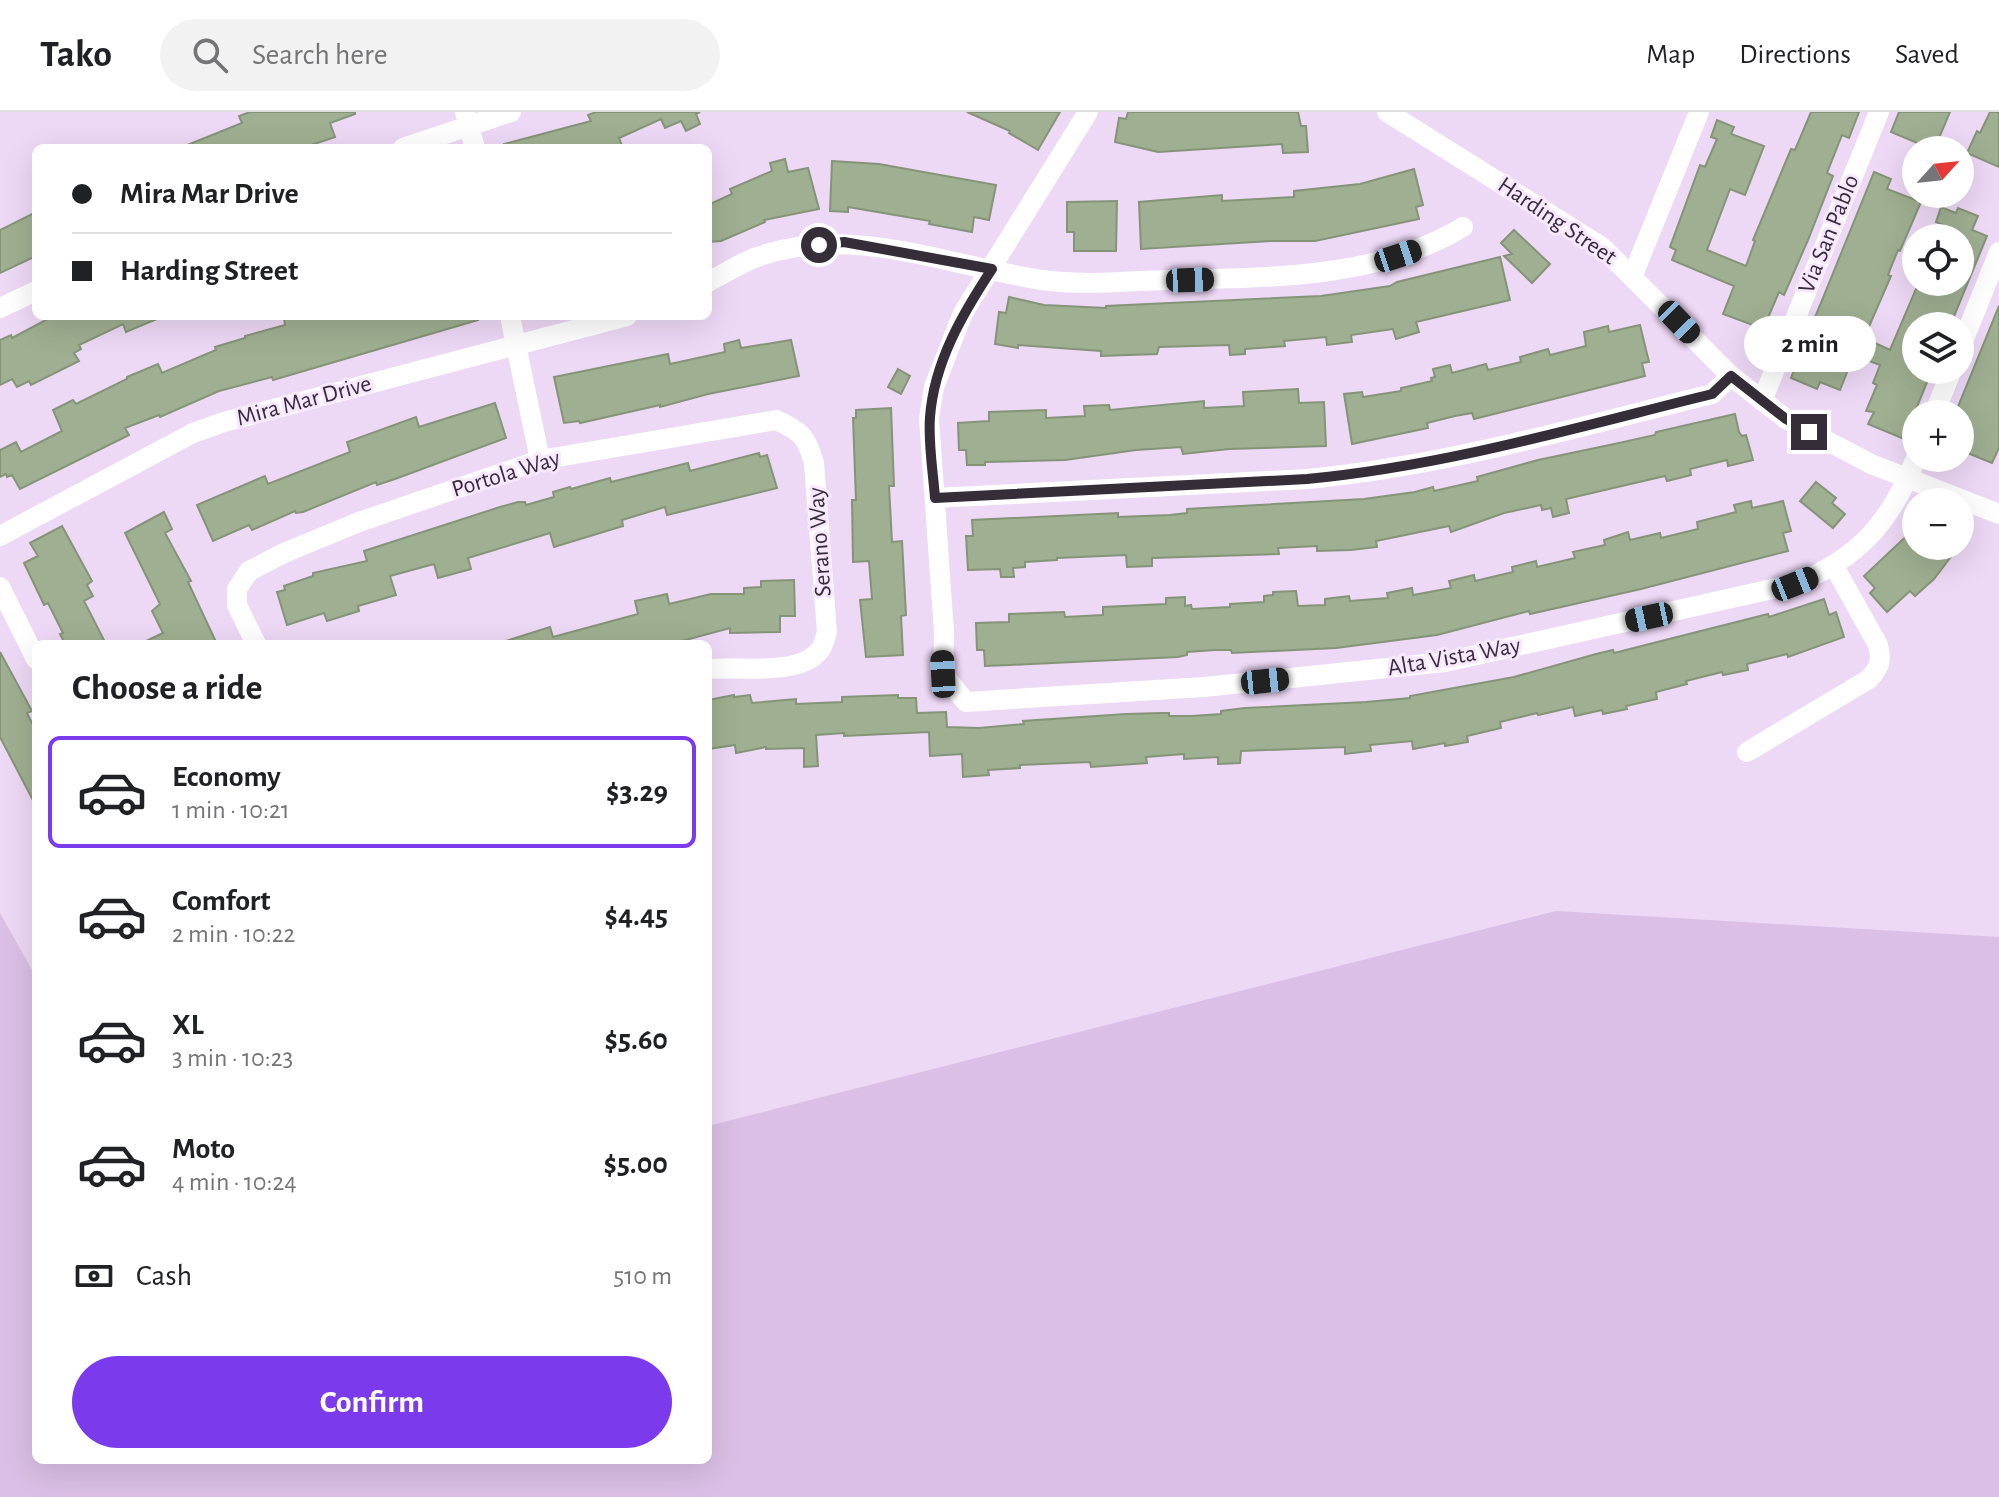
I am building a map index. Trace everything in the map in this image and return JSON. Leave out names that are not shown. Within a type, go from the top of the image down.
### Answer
[{"type":"street","points":[[412,144],[469,117],[511,112]]},
{"type":"street","points":[[1088,112],[963,313],[934,387],[929,418],[935,498],[1358,474],[1455,457],[1712,394],[1731,376]]},
{"type":"street","name":"Harding Street","points":[[1387,112],[1602,247],[1731,376],[1786,419],[1871,464],[1999,514]]},
{"type":"street","points":[[1633,275],[1699,112]]},
{"type":"street","name":"Via San Pablo","points":[[1762,401],[1879,112]]},
{"type":"street","points":[[469,117],[474,144]]},
{"type":"street","points":[[712,280],[756,258],[794,247],[844,242],[1043,280],[1097,282],[1311,275],[1360,268],[1437,243],[1463,227]]},
{"type":"street","points":[[1974,314],[1999,252]]},
{"type":"street","points":[[0,308],[32,293]]},
{"type":"street","points":[[511,320],[540,460]]},
{"type":"street","name":"Mira Mar Drive","points":[[0,536],[193,433],[613,320]]},
{"type":"street","name":"Portola Way","points":[[254,640],[237,605],[237,589],[249,571],[359,522],[540,460],[776,420],[794,427]]},
{"type":"street","name":"Serano Way","points":[[712,669],[783,668],[811,659],[822,648],[827,632],[814,463],[808,441],[794,427]]},
{"type":"street","name":"Alta Vista Way","points":[[935,498],[944,632],[943,674],[966,702],[984,702],[1204,687],[1445,662],[1795,584],[1834,566],[1868,538],[1895,507],[1910,472]]},
{"type":"street","points":[[1747,752],[1869,679],[1879,669],[1881,658],[1878,645],[1834,566]]},
{"type":"street","points":[[0,587],[32,651]]},
{"type":"shaded area","points":[[1556,911],[1999,937],[1999,1497],[0,1497],[0,913],[32,970],[32,1464],[712,1464],[712,1125]]},
{"type":"building","points":[[250,112],[355,112],[330,123],[335,137],[314,144],[190,144],[242,123],[239,116]]},
{"type":"building","points":[[596,112],[700,112],[696,114],[700,124],[686,131],[681,121],[665,128],[661,119],[619,138],[621,144],[504,144],[591,121],[588,115]]},
{"type":"building","points":[[967,112],[1060,112],[1038,150],[1010,131]]},
{"type":"building","points":[[1128,112],[1298,112],[1301,126],[1306,126],[1308,152],[1283,153],[1282,144],[1158,152],[1115,142],[1119,118],[1126,119]]},
{"type":"building","points":[[1811,112],[1859,112],[1849,138],[1842,135],[1827,173],[1833,176],[1784,295],[1779,292],[1767,320],[1773,322],[1766,338],[1750,332],[1753,325],[1723,314],[1734,286],[1672,260],[1676,250],[1670,247],[1700,165],[1705,167],[1717,139],[1711,137],[1717,120],[1734,127],[1731,134],[1764,146],[1745,195],[1730,189],[1707,250],[1746,266],[1753,240],[1791,149],[1795,150]]},
{"type":"building","points":[[1899,112],[1950,112],[1940,136],[1902,137],[1891,132]]},
{"type":"building","points":[[1990,112],[1999,112],[1999,167],[1974,156],[1974,138],[1977,131],[1980,133]]},
{"type":"building","points":[[785,159],[788,172],[808,168],[819,209],[764,220],[721,241],[712,242],[712,203],[732,194],[730,189],[772,171],[770,163]]},
{"type":"building","points":[[832,161],[879,164],[996,185],[989,220],[974,217],[972,232],[929,224],[930,221],[848,207],[848,212],[830,211]]},
{"type":"building","points":[[1414,169],[1423,205],[1416,207],[1419,219],[1315,241],[1141,249],[1139,202],[1222,195],[1222,201],[1294,197],[1294,191],[1360,184]]},
{"type":"building","points":[[1874,172],[1891,179],[1887,189],[1902,195],[1902,208],[1918,208],[1912,224],[1902,224],[1902,246],[1864,338],[1890,350],[1902,322],[1902,384],[1926,384],[1920,400],[1902,400],[1902,438],[1868,424],[1874,412],[1866,411],[1877,385],[1873,383],[1880,365],[1854,355],[1840,390],[1820,382],[1817,389],[1791,378],[1805,343],[1802,342],[1808,326],[1811,327]]},
{"type":"building","points":[[1117,201],[1116,251],[1074,251],[1074,232],[1067,232],[1067,202]]},
{"type":"building","points":[[1941,208],[1956,213],[1958,208],[1978,216],[1974,225],[1936,222]]},
{"type":"building","points":[[32,214],[32,258],[0,273],[0,230]]},
{"type":"building","points":[[1514,230],[1550,264],[1532,283],[1504,256],[1512,254],[1501,243]]},
{"type":"building","points":[[1974,231],[1987,236],[1974,268]]},
{"type":"building","points":[[1500,257],[1510,300],[1416,322],[1419,332],[1396,339],[1393,329],[1351,335],[1352,342],[1327,345],[1326,337],[1284,341],[1285,346],[1245,349],[1245,354],[1230,355],[1229,345],[1159,347],[1157,354],[1101,356],[1101,351],[1018,345],[1018,348],[995,344],[999,312],[1006,313],[1009,297],[1044,305],[1106,308],[1321,296],[1390,286]]},
{"type":"building","points":[[1913,296],[1962,296],[1956,312],[1906,312]]},
{"type":"building","points":[[1999,306],[1999,448],[1992,463],[1974,456],[1974,400],[1961,400],[1967,384],[1974,384],[1974,367]]},
{"type":"building","points":[[46,320],[154,320],[126,332],[123,324],[79,345],[81,349],[74,353],[79,361],[31,385],[29,381],[17,387],[12,379],[0,385],[0,340],[11,335],[12,338]]},
{"type":"building","points":[[284,320],[478,320],[273,380],[272,377],[219,391],[160,417],[125,428],[129,435],[20,489],[12,475],[0,477],[0,450],[16,442],[21,452],[62,431],[53,410],[73,400],[76,404],[158,364],[162,373],[216,350],[215,347],[285,325]]},
{"type":"building","points":[[1640,325],[1649,362],[1642,363],[1645,376],[1474,419],[1472,413],[1455,416],[1427,423],[1428,428],[1352,444],[1344,394],[1362,392],[1363,397],[1401,391],[1401,388],[1432,381],[1431,378],[1435,377],[1433,369],[1450,365],[1452,373],[1486,364],[1488,370],[1521,362],[1520,357],[1548,349],[1550,355],[1586,346],[1584,332],[1608,326],[1609,332]]},
{"type":"building","points":[[739,340],[741,348],[791,340],[799,376],[580,423],[564,423],[554,377],[668,354],[670,364],[725,352],[724,344]]},
{"type":"building","points":[[898,369],[910,376],[901,394],[888,387]]},
{"type":"building","points":[[1298,389],[1299,403],[1324,402],[1326,446],[1229,449],[1183,454],[1181,447],[1065,460],[985,462],[985,465],[967,465],[966,450],[959,450],[958,423],[989,421],[989,412],[1046,410],[1046,418],[1085,416],[1084,406],[1109,405],[1110,410],[1204,401],[1204,408],[1244,406],[1243,392]]},
{"type":"building","points":[[495,403],[506,438],[395,479],[377,485],[376,482],[303,512],[295,511],[252,530],[249,525],[213,541],[197,505],[265,476],[268,484],[350,452],[347,442],[416,417],[419,427]]},
{"type":"building","points":[[891,408],[894,486],[889,486],[892,542],[902,541],[906,615],[901,616],[903,655],[866,657],[860,600],[872,599],[869,561],[853,562],[852,500],[856,500],[853,418],[856,418],[856,410]]},
{"type":"building","points":[[1735,414],[1739,432],[1742,436],[1746,435],[1753,460],[1728,466],[1727,460],[1690,469],[1691,475],[1667,481],[1665,476],[1566,499],[1569,513],[1553,517],[1551,508],[1542,510],[1541,505],[1504,513],[1451,532],[1449,526],[1376,541],[1377,547],[1351,550],[1317,551],[1317,546],[1278,548],[1279,554],[1152,558],[1152,566],[1127,567],[1126,555],[1057,558],[1025,562],[1025,567],[1013,568],[1014,577],[1001,577],[1000,569],[968,570],[966,536],[973,536],[972,520],[1118,513],[1118,517],[1170,515],[1187,513],[1187,509],[1364,499],[1433,487],[1434,491],[1478,481],[1477,477],[1538,460]]},
{"type":"building","points":[[759,453],[760,457],[767,455],[777,488],[667,515],[665,507],[622,520],[623,526],[554,547],[550,533],[468,558],[471,569],[438,578],[434,564],[390,576],[396,595],[358,606],[359,611],[327,621],[324,613],[287,625],[277,592],[285,590],[284,586],[313,576],[313,573],[367,561],[364,551],[500,507],[518,502],[525,502],[526,505],[554,497],[553,492],[570,487],[610,478],[611,482],[688,463],[690,471]]},
{"type":"building","points":[[1816,482],[1836,498],[1832,503],[1845,514],[1833,528],[1800,501]]},
{"type":"building","points":[[1751,501],[1752,508],[1783,501],[1791,531],[1783,533],[1788,551],[1641,589],[1530,614],[1529,611],[1437,635],[1336,648],[1232,653],[1231,650],[1215,650],[1187,652],[1187,655],[1178,657],[985,666],[984,650],[977,650],[976,623],[1009,622],[1009,614],[1064,612],[1065,617],[1103,615],[1103,607],[1166,604],[1166,598],[1185,597],[1185,606],[1191,605],[1192,609],[1230,607],[1230,604],[1264,602],[1264,596],[1273,595],[1273,592],[1296,591],[1298,606],[1325,605],[1325,599],[1349,596],[1350,601],[1388,598],[1387,593],[1412,588],[1413,595],[1451,588],[1449,581],[1474,575],[1475,581],[1513,572],[1512,567],[1536,561],[1537,567],[1575,558],[1573,552],[1605,545],[1604,540],[1628,532],[1630,540],[1660,533],[1661,538],[1698,529],[1697,522],[1736,512],[1734,505]]},
{"type":"building","points":[[164,512],[172,529],[165,533],[191,581],[188,582],[215,640],[148,640],[163,633],[152,611],[160,604],[125,533]]},
{"type":"building","points":[[62,526],[92,581],[87,585],[93,596],[84,601],[104,640],[63,640],[60,634],[63,633],[48,603],[44,605],[24,563],[38,556],[30,543]]},
{"type":"building","points":[[1902,540],[1902,560],[1948,560],[1915,596],[1910,591],[1887,612],[1870,593],[1875,588],[1864,576]]},
{"type":"building","points":[[794,580],[795,616],[780,616],[780,632],[730,633],[730,628],[685,640],[509,640],[550,627],[553,637],[638,614],[635,601],[667,594],[669,604],[711,594],[744,594],[744,588],[761,587],[761,581]]},
{"type":"building","points":[[1824,599],[1829,615],[1836,612],[1844,637],[1788,657],[1787,654],[1747,664],[1748,670],[1723,675],[1722,672],[1686,681],[1687,684],[1656,692],[1657,699],[1626,706],[1627,709],[1575,716],[1573,707],[1537,713],[1500,722],[1501,728],[1467,736],[1468,742],[1445,746],[1445,743],[1413,749],[1412,741],[1370,745],[1371,751],[1345,754],[1345,747],[1241,751],[1240,763],[1218,764],[1218,757],[1184,759],[1184,754],[1146,757],[1147,763],[1091,767],[1090,762],[1020,765],[1020,768],[988,770],[989,775],[963,777],[962,754],[930,756],[929,732],[816,735],[818,766],[804,767],[804,748],[766,747],[736,753],[735,745],[712,748],[712,699],[734,695],[750,695],[752,703],[796,699],[796,704],[842,702],[842,697],[898,695],[898,698],[916,698],[917,713],[946,712],[947,727],[979,728],[1024,724],[1023,721],[1126,714],[1221,714],[1221,711],[1245,708],[1410,698],[1514,677],[1596,654],[1613,650],[1614,653],[1768,614],[1769,617]]},
{"type":"building","points":[[0,652],[32,711],[27,713],[32,723],[32,798],[0,737]]},
{"type":"route","points":[[819,245],[844,242],[992,269],[963,313],[934,387],[929,418],[935,498],[1307,479],[1404,467],[1712,394],[1731,376],[1786,419],[1809,432]]}]
